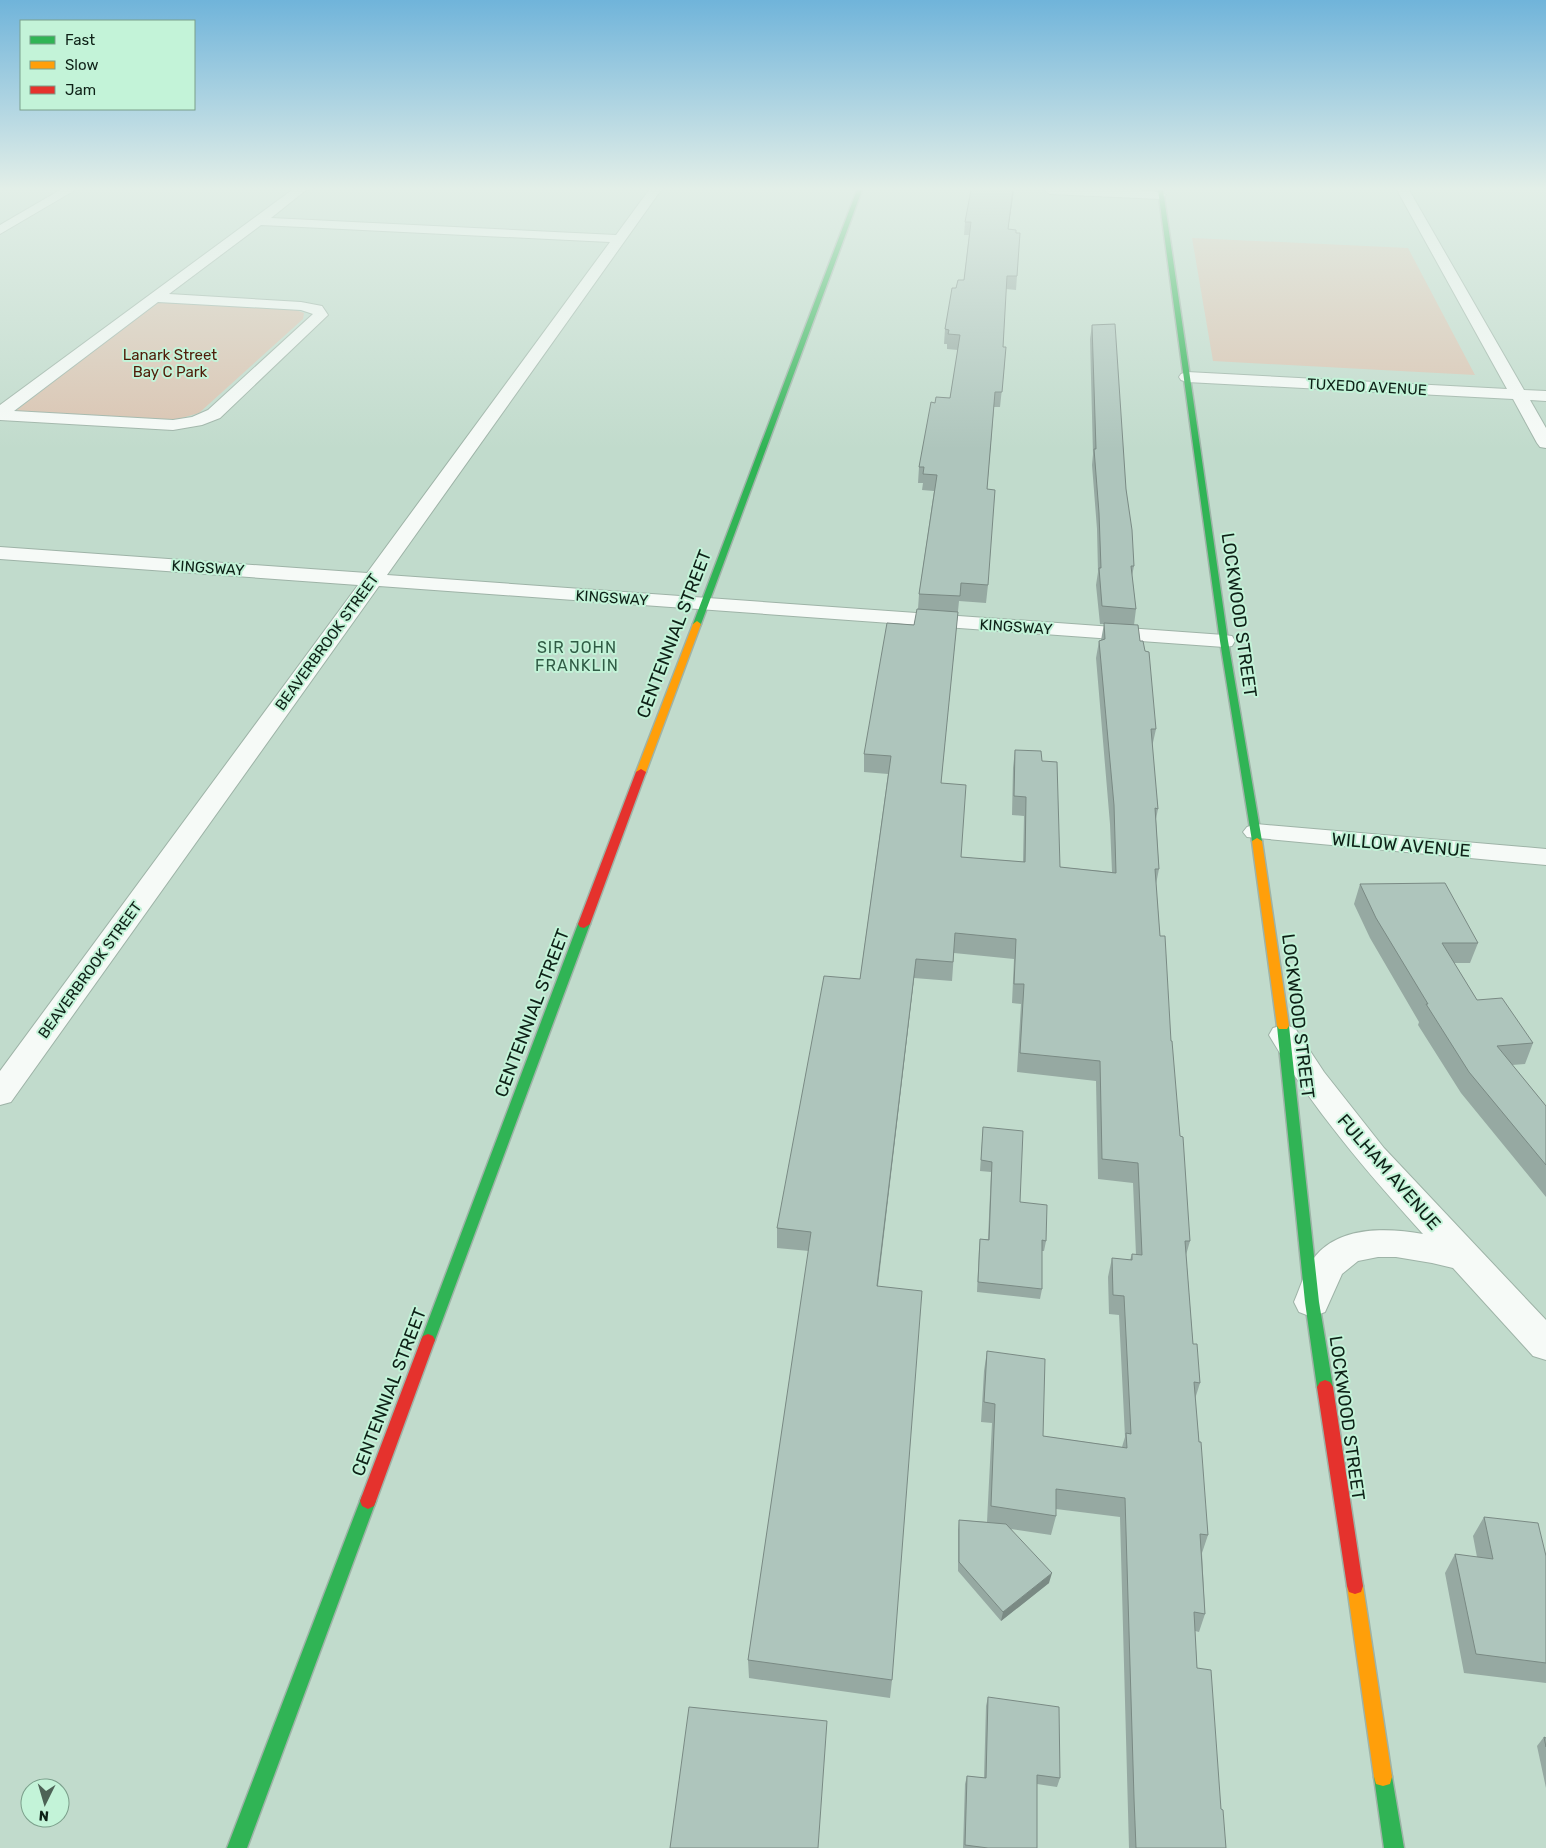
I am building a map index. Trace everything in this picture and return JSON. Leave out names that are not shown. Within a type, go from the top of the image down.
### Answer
[{"type":"street","points":[[0,414],[184,276]]},
{"type":"street","name":"BEAVERBROOK STREET","points":[[0,1094],[593,276]]},
{"type":"street","name":"CENTENNIAL STREET","points":[[237,1848],[828,276]]},
{"type":"street","name":"LOCKWOOD STREET","points":[[1172,276],[1224,641],[1256,832],[1284,1035],[1312,1302],[1394,1848]]},
{"type":"street","points":[[1452,276],[1546,443]]},
{"type":"street","points":[[0,414],[173,425],[196,421],[214,414],[321,315],[317,309],[301,306],[155,298]]},
{"type":"street","name":"TUXEDO AVENUE","points":[[1187,377],[1546,396]]},
{"type":"street","name":"KINGSWAY","points":[[0,554],[1224,641]]},
{"type":"street","name":"WILLOW AVENUE","points":[[1256,832],[1546,857]]},
{"type":"street","name":"FULHAM AVENUE","points":[[1284,1035],[1342,1119],[1372,1157],[1546,1345]]},
{"type":"street","name":"FULHAM AVENUE","points":[[1312,1302],[1332,1260],[1361,1245],[1386,1243],[1420,1245],[1464,1256]]},
{"type":"green space","points":[[1199,276],[1423,276],[1475,375],[1213,361]]},
{"type":"green space","name":"Lanark Street Bay C Park","points":[[157,302],[296,310],[304,313],[303,319],[199,413],[175,420],[13,413]]},
{"type":"building","points":[[964,276],[1007,276],[1003,347],[1006,347],[1002,392],[995,392],[987,489],[995,490],[988,585],[961,583],[960,596],[919,594],[937,475],[923,474],[924,467],[919,467],[931,402],[935,403],[936,397],[950,398],[960,335],[948,334],[949,330],[945,329],[952,288],[956,288],[958,280],[964,280]]},
{"type":"building","points":[[1115,324],[1126,489],[1132,530],[1134,566],[1131,566],[1136,609],[1102,606],[1099,568],[1101,568],[1094,449],[1096,449],[1092,325]]},
{"type":"building","points":[[917,609],[958,612],[941,783],[966,785],[961,857],[1025,862],[1026,797],[1014,796],[1015,750],[1041,751],[1042,761],[1057,762],[1060,867],[1116,873],[1114,805],[1099,641],[1105,639],[1104,623],[1138,625],[1140,641],[1143,641],[1145,651],[1149,652],[1156,729],[1151,729],[1158,809],[1155,808],[1159,869],[1155,869],[1160,936],[1165,936],[1171,1041],[1180,1136],[1183,1137],[1190,1241],[1185,1241],[1193,1344],[1197,1344],[1200,1383],[1194,1382],[1199,1442],[1201,1442],[1208,1535],[1200,1534],[1205,1614],[1194,1612],[1197,1668],[1211,1670],[1221,1809],[1223,1810],[1226,1848],[1136,1848],[1125,1498],[1056,1489],[1056,1516],[991,1506],[995,1404],[984,1402],[987,1351],[1045,1359],[1043,1436],[1127,1448],[1126,1433],[1131,1434],[1124,1296],[1113,1295],[1112,1258],[1132,1260],[1132,1254],[1142,1255],[1138,1163],[1102,1159],[1100,1061],[1020,1053],[1024,984],[1014,984],[1016,939],[955,933],[953,962],[916,959],[877,1286],[922,1291],[892,1680],[748,1660],[811,1232],[777,1228],[824,976],[860,979],[891,756],[864,754],[887,623],[914,625]]},
{"type":"building","points":[[1445,883],[1478,943],[1442,943],[1477,1000],[1502,998],[1533,1043],[1497,1046],[1546,1106],[1546,1165],[1469,1072],[1426,1004],[1428,1004],[1376,918],[1360,884]]},
{"type":"building","points":[[983,1127],[1023,1131],[1020,1202],[1047,1205],[1046,1241],[1042,1240],[1042,1289],[978,1282],[980,1239],[989,1240],[992,1162],[981,1160]]},
{"type":"building","points":[[1484,1517],[1538,1523],[1546,1556],[1546,1663],[1476,1654],[1455,1554],[1493,1559]]},
{"type":"building","points":[[959,1520],[1006,1524],[1052,1573],[1003,1612],[959,1562]]},
{"type":"building","points":[[988,1697],[1059,1707],[1060,1778],[1037,1775],[1037,1848],[988,1848],[965,1845],[967,1776],[986,1778]]},
{"type":"building","points":[[689,1707],[827,1721],[818,1848],[670,1848]]},
{"type":"traffic: fast","points":[[697,624],[828,276]]},
{"type":"traffic: fast","points":[[1172,276],[1224,641],[1257,841]]},
{"type":"traffic: fast","points":[[428,1340],[584,924]]},
{"type":"traffic: fast","points":[[1283,1026],[1312,1302],[1325,1387]]},
{"type":"traffic: fast","points":[[237,1848],[368,1501]]},
{"type":"traffic: fast","points":[[1383,1777],[1394,1848]]},
{"type":"traffic: slow","points":[[641,772],[697,624]]},
{"type":"traffic: slow","points":[[1257,841],[1283,1026]]},
{"type":"traffic: slow","points":[[1355,1586],[1383,1777]]},
{"type":"traffic: jam","points":[[584,924],[641,772]]},
{"type":"traffic: jam","points":[[368,1501],[428,1340]]},
{"type":"traffic: jam","points":[[1325,1387],[1355,1586]]},
{"type":"district","name":"SIR JOHN FRANKLIN","points":[[577,656]]}]
